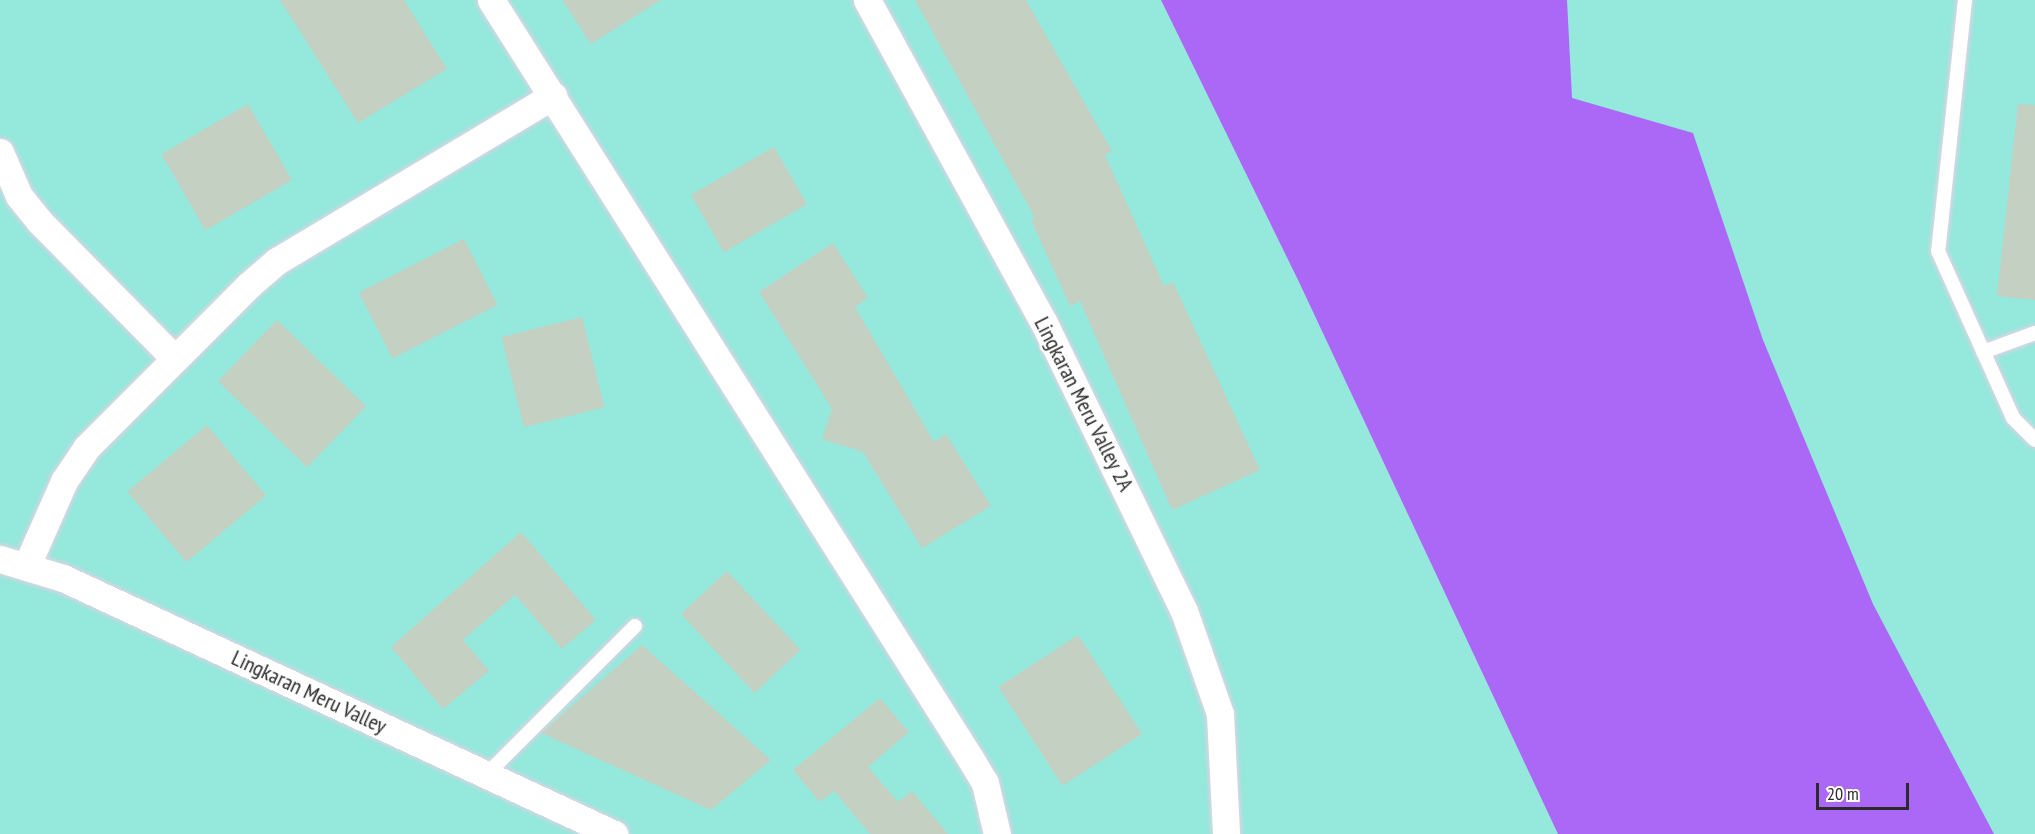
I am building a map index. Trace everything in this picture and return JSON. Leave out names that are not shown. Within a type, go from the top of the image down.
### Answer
[{"type":"street","points":[[491,0],[970,758],[985,783],[997,834]]},
{"type":"street","name":"Lingkaran Meru Valley 2A","points":[[867,0],[1044,323],[1184,611],[1220,714],[1226,834]]},
{"type":"street","points":[[27,565],[64,481],[86,448],[174,358],[277,261],[553,96]]},
{"type":"street","points":[[0,152],[20,196],[40,222],[174,358]]},
{"type":"street","name":"Lingkaran Meru Valley","points":[[0,559],[27,565],[614,834]]},
{"type":"lane","points":[[1965,0],[1938,252],[2013,418],[2035,440]]},
{"type":"lane","points":[[1983,352],[2035,333]]},
{"type":"lane","points":[[486,776],[636,626]]},
{"type":"shaded area","points":[[0,0],[2035,0],[2035,834],[0,834]]},
{"type":"shaded area","points":[[1161,0],[1567,0],[1572,98],[1693,133],[1763,340],[1873,604],[1994,834],[1558,834],[1299,282]]},
{"type":"building","points":[[280,0],[404,0],[447,69],[358,123]]},
{"type":"building","points":[[562,0],[661,0],[591,44]]},
{"type":"building","points":[[915,0],[1026,0],[1112,151],[1105,155],[1164,286],[1173,282],[1260,470],[1172,510],[1080,301],[1070,306],[1031,220],[1035,218]]},
{"type":"building","points":[[248,104],[292,180],[205,230],[161,154]]},
{"type":"building","points":[[2018,104],[2035,105],[2035,300],[1997,296]]},
{"type":"building","points":[[774,147],[807,204],[724,252],[691,195]]},
{"type":"building","points":[[464,239],[498,305],[392,359],[359,293]]},
{"type":"building","points":[[833,243],[868,298],[855,307],[934,442],[946,434],[991,506],[922,548],[863,452],[822,439],[832,409],[759,292]]},
{"type":"building","points":[[582,317],[604,407],[524,427],[501,337]]},
{"type":"building","points":[[277,320],[366,406],[307,467],[218,381]]},
{"type":"building","points":[[207,425],[266,495],[186,562],[127,492]]},
{"type":"building","points":[[521,532],[596,620],[562,649],[515,595],[463,640],[489,671],[443,709],[391,647]]},
{"type":"building","points":[[727,571],[801,650],[755,693],[681,614]]},
{"type":"building","points":[[1078,635],[1142,734],[1063,786],[998,687]]},
{"type":"building","points":[[642,645],[771,760],[711,810],[541,733]]},
{"type":"building","points":[[880,698],[909,732],[868,767],[898,802],[912,791],[948,834],[870,834],[834,791],[820,802],[793,770]]}]
